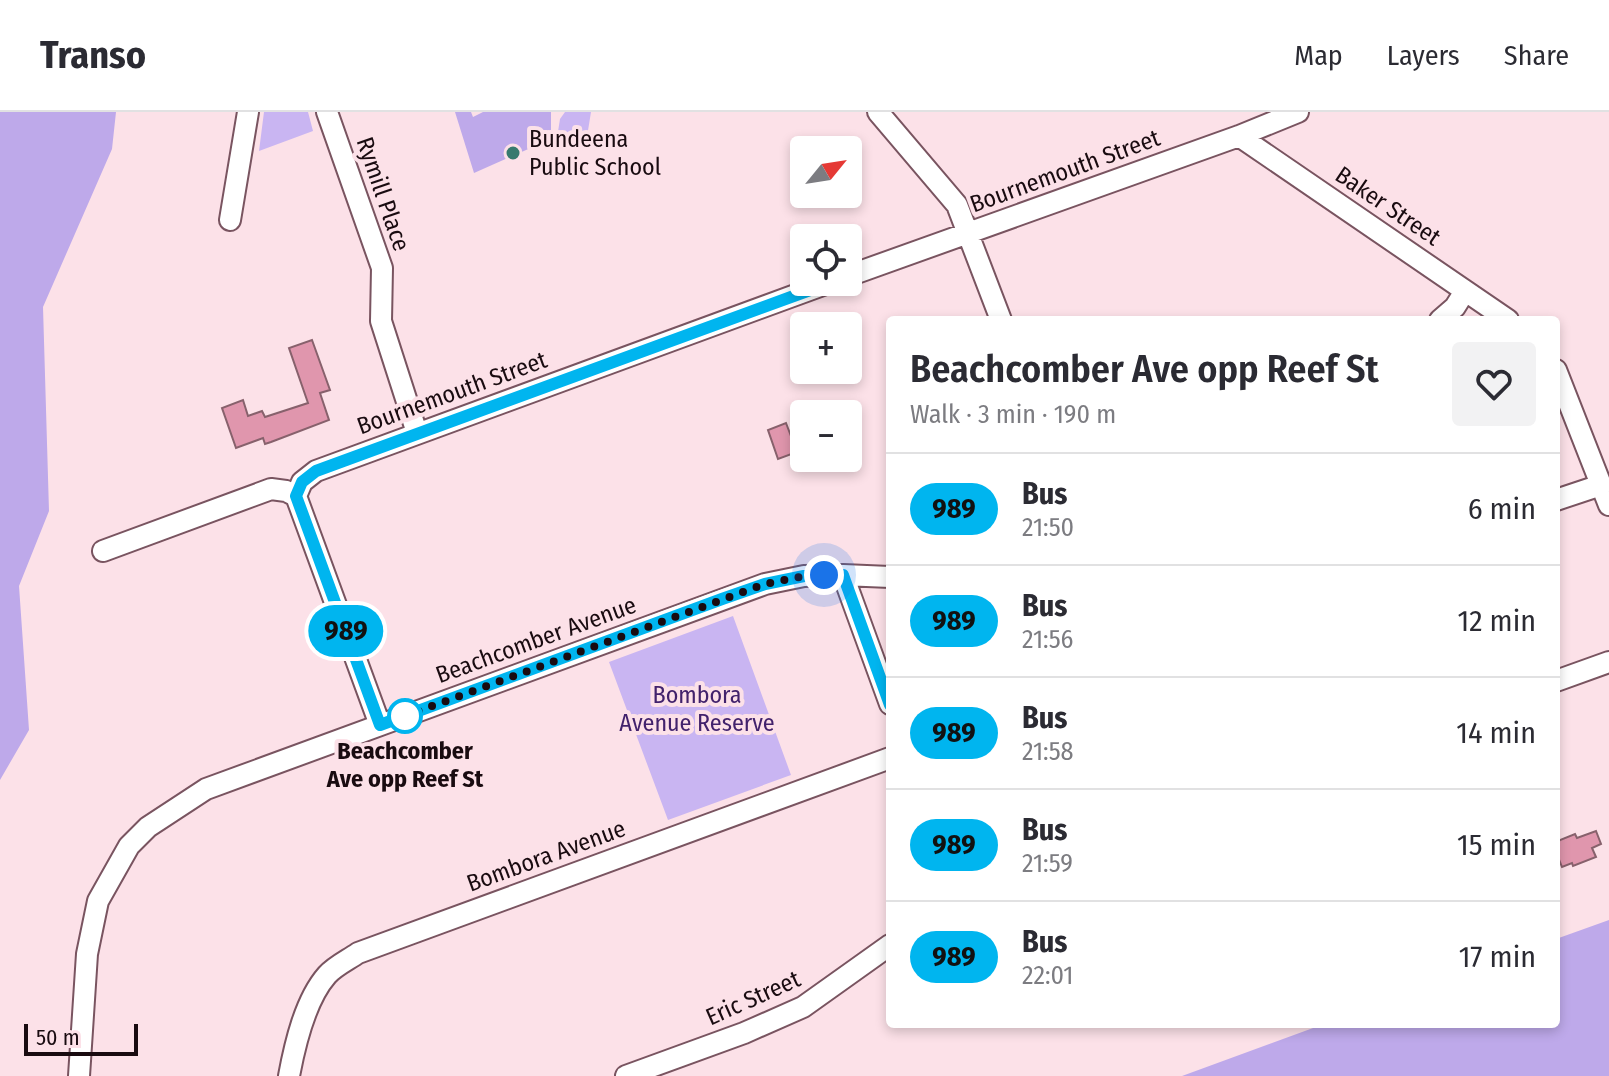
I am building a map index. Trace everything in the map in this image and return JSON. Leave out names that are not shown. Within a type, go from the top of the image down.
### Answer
[{"type":"street","points":[[230,220],[248,112]]},
{"type":"street","name":"Rymill Place","points":[[327,112],[382,268],[381,321],[417,433]]},
{"type":"street","points":[[878,112],[957,205],[1000,316]]},
{"type":"street","name":"Bournemouth Street","points":[[862,271],[1298,112]]},
{"type":"street","name":"Baker Street","points":[[1239,136],[1502,316]]},
{"type":"street","points":[[1445,316],[1465,291]]},
{"type":"street","name":"Bournemouth Street","points":[[296,496],[302,482],[316,471],[793,296]]},
{"type":"street","points":[[1560,380],[1609,505]]},
{"type":"street","points":[[1560,499],[1601,485]]},
{"type":"street","points":[[103,551],[271,489],[296,496],[380,725]]},
{"type":"street","points":[[843,575],[886,693]]},
{"type":"street","name":"Beachcomber Avenue","points":[[79,1076],[87,954],[98,901],[129,846],[148,827],[206,789],[765,584],[804,576],[886,577]]},
{"type":"street","points":[[1560,680],[1609,662]]},
{"type":"street","name":"Bombora Avenue","points":[[289,1076],[313,993],[330,972],[358,953],[886,759]]},
{"type":"street","name":"Eric Street","points":[[626,1076],[744,1033],[803,1007],[886,948]]},
{"type":"green space","points":[[264,112],[308,112],[313,131],[259,151]]},
{"type":"green space","points":[[565,112],[591,112],[586,143],[570,149],[557,138],[560,119]]},
{"type":"green space","name":"Bombora Avenue Reserve","points":[[733,616],[791,775],[668,820],[609,662]]},
{"type":"shaded area","points":[[0,112],[116,112],[112,149],[43,307],[49,511],[19,586],[29,730],[0,780]]},
{"type":"shaded area","points":[[455,112],[471,112],[473,117],[483,112],[551,112],[551,139],[474,173]]},
{"type":"shaded area","points":[[1609,920],[1609,1076],[1182,1076],[1313,1028],[1560,1028],[1560,938]]},
{"type":"building","points":[[312,340],[330,390],[320,393],[329,420],[265,444],[263,438],[236,448],[222,408],[243,400],[248,416],[262,411],[265,417],[308,403],[289,348]]},
{"type":"building","points":[[786,423],[790,434],[790,455],[778,459],[768,430]]},
{"type":"building","points":[[1596,831],[1601,844],[1592,848],[1596,857],[1562,867],[1560,840],[1575,834],[1577,838]]},
{"type":"bus line","name":"989","points":[[792,296],[316,471],[302,482],[296,496],[380,725],[722,599],[765,584],[804,576],[843,575],[886,694]]},
{"type":"place","name":"Bundeena Public School","points":[[513,153]]},
{"type":"place","name":"Beachcomber Ave opp Reef St","points":[[405,716]]},
{"type":"route","points":[[405,716],[765,584],[824,575]]}]
